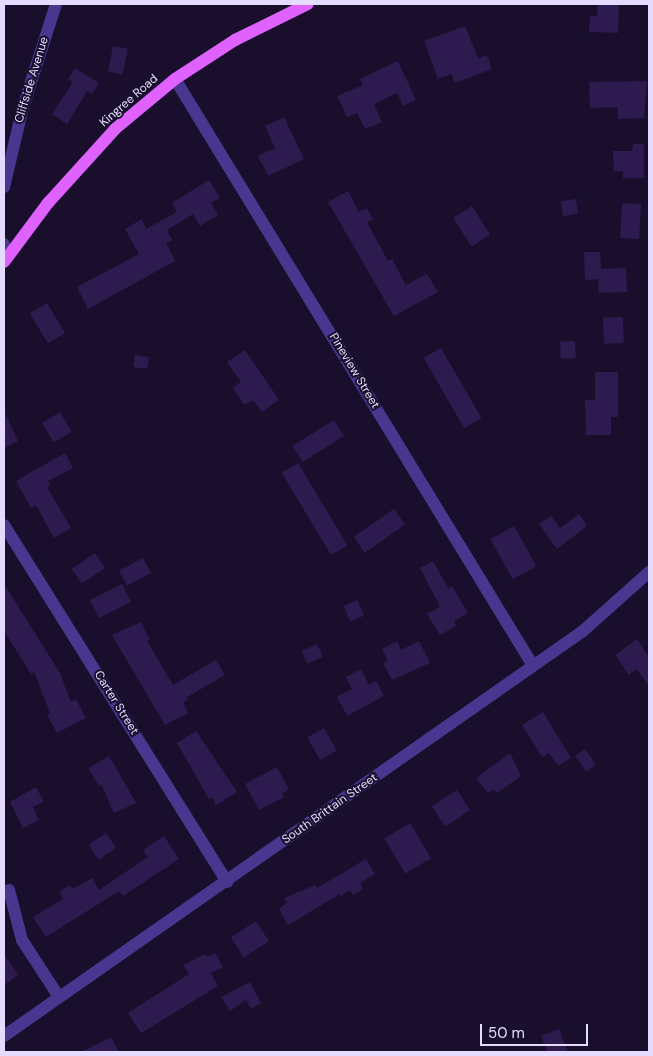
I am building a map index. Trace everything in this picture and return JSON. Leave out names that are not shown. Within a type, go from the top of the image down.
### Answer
[{"type":"main road","name":"Kingree Road","points":[[5,259],[48,203],[115,129],[175,79],[235,40],[308,4]]},
{"type":"street","name":"Cliffside Avenue","points":[[4,187],[23,107],[56,4]]},
{"type":"street","name":"Pineview Street","points":[[175,79],[532,664]]},
{"type":"street","points":[[4,244],[5,259]]},
{"type":"street","name":"Carter Street","points":[[4,524],[228,882]]},
{"type":"street","name":"South Brittain Street","points":[[4,1036],[228,882],[532,664],[583,631],[649,572]]},
{"type":"street","points":[[9,890],[22,940],[59,997]]},
{"type":"building","points":[[598,4],[619,4],[618,33],[589,32],[590,16],[597,16]]},
{"type":"building","points":[[465,26],[478,58],[487,55],[492,69],[455,83],[451,74],[438,79],[424,41]]},
{"type":"building","points":[[113,46],[128,49],[123,74],[108,72]]},
{"type":"building","points":[[398,61],[416,100],[403,106],[397,93],[374,104],[382,122],[365,129],[357,113],[347,117],[337,96],[363,85],[360,79]]},
{"type":"building","points":[[75,68],[99,83],[92,94],[87,91],[67,124],[52,114],[73,82],[68,79]]},
{"type":"building","points":[[647,81],[644,118],[618,119],[618,107],[590,108],[589,82]]},
{"type":"building","points":[[284,117],[304,159],[268,176],[258,156],[275,148],[265,126]]},
{"type":"building","points":[[633,144],[644,144],[644,178],[623,178],[623,171],[614,171],[613,151],[632,151]]},
{"type":"building","points":[[209,180],[220,198],[211,203],[218,215],[200,226],[193,214],[167,230],[172,240],[166,243],[175,261],[88,309],[77,287],[139,254],[125,229],[142,219],[146,229],[177,212],[172,203]]},
{"type":"building","points":[[348,191],[359,212],[367,208],[373,219],[367,222],[388,261],[392,259],[406,285],[427,274],[438,292],[394,316],[328,202]]},
{"type":"building","points":[[576,199],[578,214],[563,216],[561,201]]},
{"type":"building","points":[[622,203],[641,204],[639,239],[620,238]]},
{"type":"building","points":[[472,206],[490,235],[471,246],[453,218]]},
{"type":"building","points":[[584,252],[600,252],[601,269],[626,268],[627,292],[599,293],[598,279],[585,280]]},
{"type":"building","points":[[47,303],[65,333],[48,343],[30,313]]},
{"type":"building","points":[[623,317],[624,343],[604,344],[603,318]]},
{"type":"building","points":[[575,341],[576,358],[561,359],[560,342]]},
{"type":"building","points":[[441,348],[482,418],[464,428],[424,358]]},
{"type":"building","points":[[245,350],[279,400],[262,412],[253,400],[244,405],[233,388],[241,382],[227,362]]},
{"type":"building","points":[[135,355],[149,357],[147,369],[133,367]]},
{"type":"building","points":[[595,372],[618,372],[618,417],[611,417],[611,435],[586,435],[585,400],[595,400]]},
{"type":"building","points":[[4,411],[18,441],[4,448]]},
{"type":"building","points":[[60,412],[72,432],[54,443],[42,423]]},
{"type":"building","points":[[334,420],[344,436],[303,462],[292,446]]},
{"type":"building","points":[[65,453],[73,468],[48,481],[50,485],[47,487],[71,528],[54,538],[36,505],[31,508],[16,481]]},
{"type":"building","points":[[298,463],[347,545],[331,555],[282,473]]},
{"type":"building","points":[[394,509],[405,525],[365,553],[354,537]]},
{"type":"building","points":[[579,514],[587,526],[557,549],[539,524],[551,516],[560,528]]},
{"type":"building","points":[[514,526],[536,566],[513,579],[490,539]]},
{"type":"building","points":[[95,553],[105,568],[82,584],[72,569]]},
{"type":"building","points":[[143,558],[151,573],[127,586],[119,571]]},
{"type":"building","points":[[433,561],[448,588],[452,586],[468,613],[454,621],[456,626],[440,635],[427,614],[440,607],[420,568]]},
{"type":"building","points":[[4,584],[60,673],[71,702],[76,699],[86,718],[57,733],[47,715],[50,713],[34,672],[31,674],[4,631]]},
{"type":"building","points":[[122,584],[131,602],[99,618],[90,600]]},
{"type":"building","points":[[357,600],[364,616],[350,622],[343,606]]},
{"type":"building","points":[[141,622],[150,640],[147,641],[173,685],[216,660],[225,675],[187,697],[188,700],[183,702],[188,713],[165,725],[112,635]]},
{"type":"building","points":[[637,639],[649,657],[649,686],[637,669],[629,675],[615,655]]},
{"type":"building","points":[[397,641],[401,650],[419,641],[430,663],[392,680],[383,663],[388,660],[382,649]]},
{"type":"building","points":[[317,644],[323,657],[308,664],[302,651]]},
{"type":"building","points":[[361,669],[369,685],[376,681],[384,696],[347,716],[337,697],[352,689],[346,677]]},
{"type":"building","points":[[543,712],[571,758],[558,766],[549,753],[542,757],[522,725]]},
{"type":"building","points":[[324,728],[337,751],[320,760],[307,737]]},
{"type":"building","points":[[196,731],[237,792],[216,805],[212,797],[209,799],[177,743]]},
{"type":"building","points":[[585,749],[596,765],[586,771],[575,756]]},
{"type":"building","points":[[510,753],[521,776],[497,793],[494,789],[488,793],[476,778]]},
{"type":"building","points":[[109,756],[136,803],[114,813],[101,784],[99,786],[88,768]]},
{"type":"building","points":[[277,767],[289,790],[282,793],[284,797],[259,810],[245,784]]},
{"type":"building","points":[[36,787],[44,802],[33,807],[39,820],[23,828],[10,802]]},
{"type":"building","points":[[457,790],[470,810],[445,826],[432,806]]},
{"type":"building","points":[[410,823],[431,858],[405,874],[384,838]]},
{"type":"building","points":[[106,833],[116,848],[99,860],[89,845]]},
{"type":"building","points":[[164,836],[179,859],[123,896],[119,891],[46,937],[33,917],[63,899],[59,892],[70,885],[73,889],[92,878],[99,890],[148,857],[143,850]]},
{"type":"building","points":[[366,859],[375,874],[360,883],[363,889],[353,895],[350,890],[341,896],[340,894],[288,925],[279,909],[287,903],[284,898],[315,885],[317,888]]},
{"type":"building","points":[[256,921],[269,941],[244,957],[231,937]]},
{"type":"building","points":[[215,953],[223,967],[211,973],[218,986],[141,1033],[128,1013],[189,974],[183,965],[205,954],[207,957]]},
{"type":"building","points":[[4,954],[18,975],[4,985]]},
{"type":"building","points":[[250,982],[261,1003],[251,1009],[246,1000],[230,1011],[221,997]]},
{"type":"building","points":[[559,1029],[568,1052],[547,1052],[541,1036]]},
{"type":"building","points":[[111,1037],[119,1052],[81,1052]]}]
